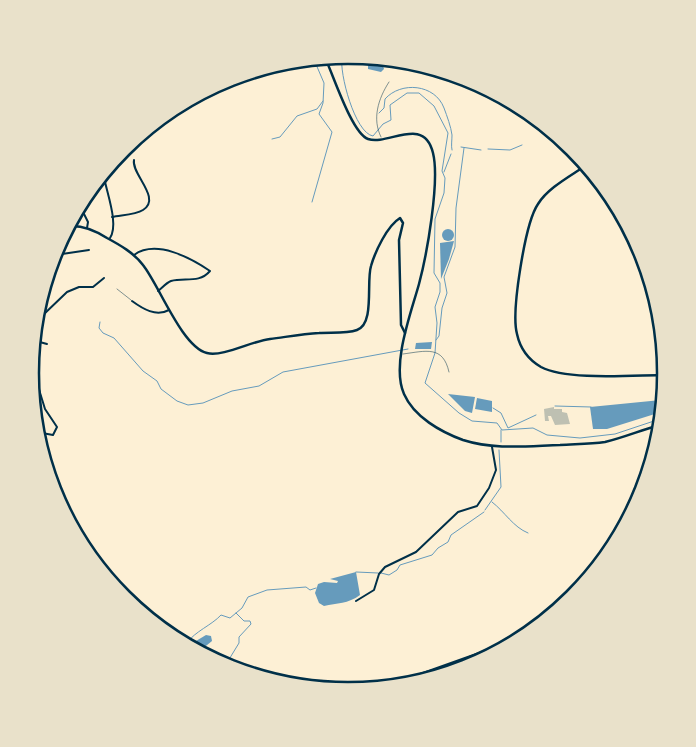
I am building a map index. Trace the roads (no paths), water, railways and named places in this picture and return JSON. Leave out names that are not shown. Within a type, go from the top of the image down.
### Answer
[{"type":"highway","points":[[425,673],[479,654]]},
{"type":"main road","points":[[328,65],[357,130],[367,139],[382,139],[406,133],[420,136],[430,146],[435,165],[434,193],[422,271],[401,354],[404,394],[420,414],[448,434],[492,447],[599,442],[652,427]]},
{"type":"main road","points":[[580,169],[546,195],[530,218],[516,306],[516,329],[519,341],[533,361],[555,372],[578,375],[657,375]]},
{"type":"main road","points":[[76,227],[87,228],[110,239],[134,255],[148,271],[169,310],[198,350],[211,354],[259,340],[357,330],[366,320],[370,268],[390,230],[400,218],[403,223],[399,240],[402,297],[401,325],[405,333]]},
{"type":"street","points":[[112,217],[142,210],[148,204],[149,197],[134,168],[134,160]]},
{"type":"street","points":[[105,182],[112,217],[113,231],[110,239]]},
{"type":"street","points":[[84,213],[88,222],[87,228]]},
{"type":"street","points":[[134,255],[164,249],[210,271],[206,275],[190,281],[172,281],[158,291]]},
{"type":"street","points":[[63,254],[89,250]]},
{"type":"street","points":[[45,313],[67,292],[79,287],[93,287],[104,278]]},
{"type":"street","points":[[132,301],[151,312],[161,313],[169,310]]},
{"type":"street","points":[[40,342],[47,344]]},
{"type":"street","points":[[39,387],[45,409],[57,427],[53,435],[45,435]]},
{"type":"street","points":[[356,602],[375,588],[379,574],[384,567],[419,549],[458,512],[477,506],[494,477],[496,466],[492,447]]},
{"type":"lane","points":[[382,139],[377,130],[379,105],[389,82]]},
{"type":"lane","points":[[117,289],[132,301]]},
{"type":"lane","points":[[401,354],[435,353],[445,357],[449,372]]},
{"type":"water","points":[[368,65],[383,67],[384,69],[381,72],[368,69]]},
{"type":"water","points":[[446,229],[450,229],[454,235],[450,241],[446,241],[442,237],[442,233]]},
{"type":"water","points":[[454,241],[449,259],[441,279],[440,243]]},
{"type":"water","points":[[432,342],[431,349],[415,349],[416,343]]},
{"type":"water","points":[[448,394],[475,397],[472,413],[465,411]]},
{"type":"water","points":[[477,398],[492,401],[492,412],[475,409]]},
{"type":"water","points":[[656,400],[655,414],[607,429],[593,429],[590,407]]},
{"type":"water","points":[[356,572],[360,595],[342,603],[324,606],[319,603],[315,593],[318,584],[324,582],[337,583],[338,581],[330,579]]},
{"type":"water","points":[[206,635],[211,636],[212,641],[204,647],[195,642]]},
{"type":"waterway","points":[[342,64],[343,76],[354,114],[366,132],[373,136],[383,124],[391,120],[390,105],[407,93],[419,93],[434,106],[448,133],[442,171],[445,178],[444,193],[435,219],[434,273],[440,283],[440,292],[435,307],[437,323],[435,353],[425,383],[459,413],[472,421],[497,423],[502,430],[533,428],[547,435],[580,438],[615,434],[654,421]]},
{"type":"waterway","points":[[312,202],[332,132],[319,114],[323,103],[324,83],[317,66]]},
{"type":"waterway","points":[[379,113],[384,108],[385,99],[400,89],[417,88],[426,90],[440,100],[444,108],[452,135],[452,150]]},
{"type":"waterway","points":[[272,139],[280,137],[297,116],[317,109],[323,101]]},
{"type":"waterway","points":[[488,149],[510,150],[522,145]]},
{"type":"waterway","points":[[461,147],[481,150]]},
{"type":"waterway","points":[[436,340],[439,336],[442,308],[447,293],[444,277],[455,247],[456,208],[464,148]]},
{"type":"waterway","points":[[444,172],[451,154]]},
{"type":"waterway","points":[[100,322],[99,328],[103,333],[114,338],[143,371],[157,381],[161,389],[177,401],[188,405],[203,403],[232,391],[259,386],[283,372],[408,349]]},
{"type":"waterway","points":[[555,406],[591,407]]},
{"type":"waterway","points":[[493,408],[501,413],[508,428],[536,415]]},
{"type":"waterway","points":[[501,430],[501,442]]},
{"type":"waterway","points":[[485,510],[501,487],[499,450]]},
{"type":"waterway","points":[[492,502],[513,523],[528,533]]},
{"type":"waterway","points":[[381,573],[389,575],[397,570],[400,565],[432,555],[438,548],[448,542],[451,535],[484,512]]},
{"type":"waterway","points":[[356,572],[378,573]]},
{"type":"waterway","points":[[190,639],[221,615],[230,618],[242,608],[248,597],[267,590],[306,587],[310,590],[316,588]]},
{"type":"waterway","points":[[229,659],[239,643],[239,637],[251,624],[250,621],[244,621],[236,613]]}]
